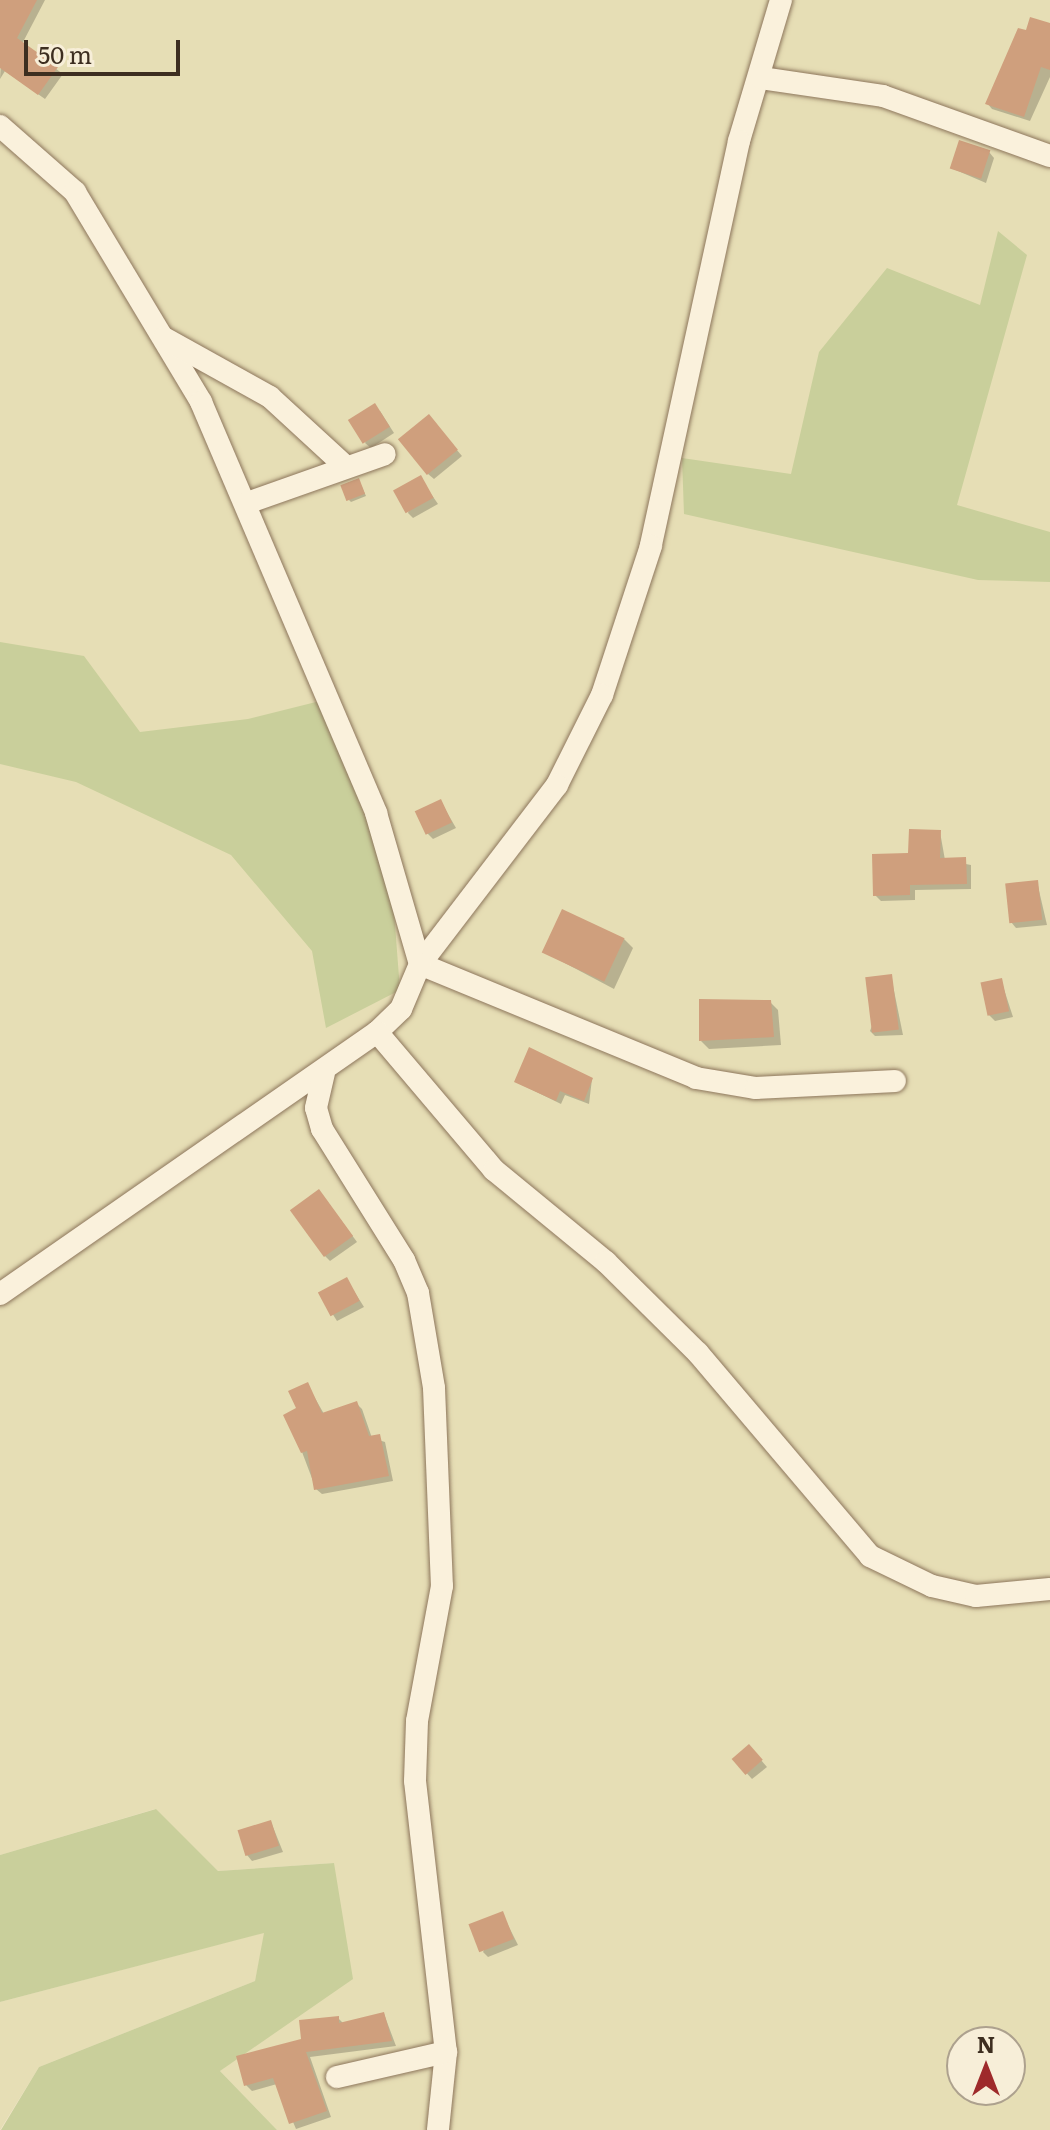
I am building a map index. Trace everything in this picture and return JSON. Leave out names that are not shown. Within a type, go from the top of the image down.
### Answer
[{"type":"street","points":[[0,1294],[179,1164],[324,1073],[377,1032],[401,1009],[420,964],[557,785],[602,695],[651,546],[739,141],[761,78],[781,0]]},
{"type":"street","points":[[761,78],[883,96],[1050,156]]},
{"type":"street","points":[[0,126],[75,192],[163,338],[247,503],[376,813],[420,964]]},
{"type":"street","points":[[163,338],[270,397],[344,465]]},
{"type":"street","points":[[247,503],[344,465],[385,454]]},
{"type":"street","points":[[420,964],[696,1078],[756,1088],[895,1081]]},
{"type":"street","points":[[377,1032],[494,1170],[606,1262],[698,1353],[870,1556],[932,1586],[976,1596],[1050,1589]]},
{"type":"street","points":[[324,1073],[316,1108],[322,1129],[409,1271],[434,1388],[442,1586],[417,1721],[415,1781],[446,2052],[438,2130]]},
{"type":"street","points":[[337,2077],[446,2052]]},
{"type":"shaded area","points":[[0,0],[1050,0],[1050,2130],[277,2130],[220,2071],[282,2022],[334,1863],[218,1871],[155,1809],[0,1855]]},
{"type":"shaded area","points":[[265,1932],[255,1981],[39,2067],[0,2130],[0,2002]]},
{"type":"green space","points":[[998,231],[1027,255],[957,505],[1050,532],[1050,582],[978,580],[684,514],[682,458],[791,474],[819,352],[887,268],[980,305]]},
{"type":"green space","points":[[0,642],[84,656],[140,732],[248,719],[328,699],[390,860],[400,990],[326,1028],[312,951],[231,855],[76,782],[0,764]]},
{"type":"green space","points":[[156,1809],[218,1871],[334,1863],[353,1979],[220,2071],[277,2130],[1,2130],[39,2067],[255,1981],[264,1933],[0,2002],[0,1855]]},
{"type":"building","points":[[0,0],[37,0],[17,38],[58,67],[38,95],[0,68]]},
{"type":"building","points":[[1030,17],[1050,23],[1050,70],[1041,67],[1024,117],[985,104],[1018,28],[1026,30]]},
{"type":"building","points":[[959,140],[990,150],[981,179],[950,169]]},
{"type":"building","points":[[375,403],[390,427],[363,444],[348,420]]},
{"type":"building","points":[[429,414],[458,450],[427,475],[398,439]]},
{"type":"building","points":[[421,475],[434,498],[406,513],[393,491]]},
{"type":"building","points":[[359,478],[365,494],[346,501],[340,485]]},
{"type":"building","points":[[441,799],[452,823],[426,835],[415,811]]},
{"type":"building","points":[[909,829],[941,830],[940,858],[966,857],[967,884],[910,885],[910,895],[873,896],[872,854],[908,853]]},
{"type":"building","points":[[1038,880],[1042,920],[1009,923],[1005,883]]},
{"type":"building","points":[[562,909],[625,938],[604,982],[542,953]]},
{"type":"building","points":[[892,974],[899,1030],[872,1033],[865,977]]},
{"type":"building","points":[[1002,978],[1009,1011],[988,1016],[980,983]]},
{"type":"building","points":[[699,999],[771,1000],[774,1037],[699,1041]]},
{"type":"building","points":[[529,1047],[593,1078],[584,1101],[560,1091],[556,1101],[514,1082]]},
{"type":"building","points":[[319,1189],[353,1236],[324,1257],[290,1210]]},
{"type":"building","points":[[347,1277],[360,1301],[331,1316],[318,1292]]},
{"type":"building","points":[[308,1382],[322,1413],[357,1401],[369,1436],[380,1434],[389,1476],[314,1490],[307,1451],[301,1453],[283,1415],[296,1408],[288,1391]]},
{"type":"building","points":[[749,1744],[763,1760],[745,1775],[732,1759]]},
{"type":"building","points":[[271,1820],[279,1846],[245,1856],[238,1830]]},
{"type":"building","points":[[503,1911],[514,1939],[479,1952],[468,1924]]},
{"type":"building","points":[[384,2012],[392,2041],[306,2052],[327,2111],[289,2124],[273,2078],[244,2086],[236,2056],[301,2039],[299,2020],[339,2016],[339,2023]]}]
